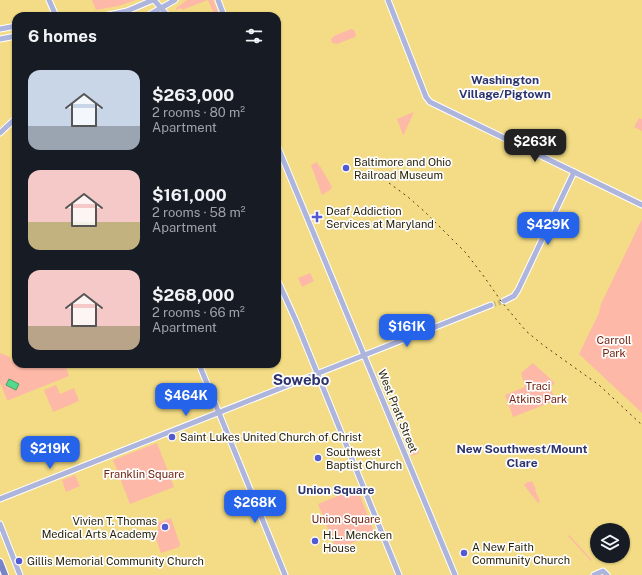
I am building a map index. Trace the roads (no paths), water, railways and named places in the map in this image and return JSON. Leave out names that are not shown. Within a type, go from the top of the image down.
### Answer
[{"type":"highway","points":[[0,562],[5,575]]},
{"type":"main road","points":[[49,0],[54,12]]},
{"type":"main road","points":[[122,12],[154,0],[165,12]]},
{"type":"main road","points":[[218,0],[222,12]]},
{"type":"main road","points":[[388,0],[429,101],[642,205]]},
{"type":"main road","points":[[154,12],[173,1]]},
{"type":"main road","points":[[168,12],[168,8],[173,1]]},
{"type":"main road","points":[[12,27],[0,30],[2,39],[12,37]]},
{"type":"main road","points":[[0,132],[12,122]]},
{"type":"main road","name":"West Pratt Street","points":[[281,155],[455,575]]},
{"type":"main road","points":[[504,301],[514,296],[518,290],[574,172]]},
{"type":"main road","points":[[281,289],[399,575]]},
{"type":"main road","points":[[0,499],[219,414],[492,305]]},
{"type":"main road","points":[[201,368],[285,575]]},
{"type":"main road","points":[[0,524],[20,575]]},
{"type":"main road","points":[[594,575],[603,573]]},
{"type":"tunnel","points":[[491,305],[504,301]]},
{"type":"railway","points":[[389,183],[425,212],[466,253],[501,301],[526,331],[599,385],[642,425]]},
{"type":"place","name":"Baltimore and Ohio Railroad Museum","points":[[346,168]]},
{"type":"place","name":"Deaf Addiction Services at Maryland","points":[[317,217]]},
{"type":"place","name":"Saint Lukes United Church of Christ","points":[[172,437]]},
{"type":"place","name":"Southwest Baptist Church","points":[[318,458]]},
{"type":"place","name":"Vivien T. Thomas Medical Arts Academy","points":[[165,527]]},
{"type":"place","name":"H.L. Mencken House","points":[[315,541]]},
{"type":"place","name":"A New Faith Community Church","points":[[464,553]]},
{"type":"place","name":"Gillis Memorial Community Church","points":[[19,561]]},
{"type":"district","name":"Washington Village/Pigtown","points":[[505,87]]},
{"type":"district","name":"Sowebo","points":[[301,379]]},
{"type":"district","name":"New Southwest/Mount Clare","points":[[522,456]]},
{"type":"district","name":"Union Square","points":[[336,490]]},
{"type":"park label","name":"Carroll Park","points":[[614,346]]},
{"type":"park label","name":"Traci Atkins Park","points":[[538,392]]},
{"type":"park label","name":"Franklin Square","points":[[144,474]]}]
